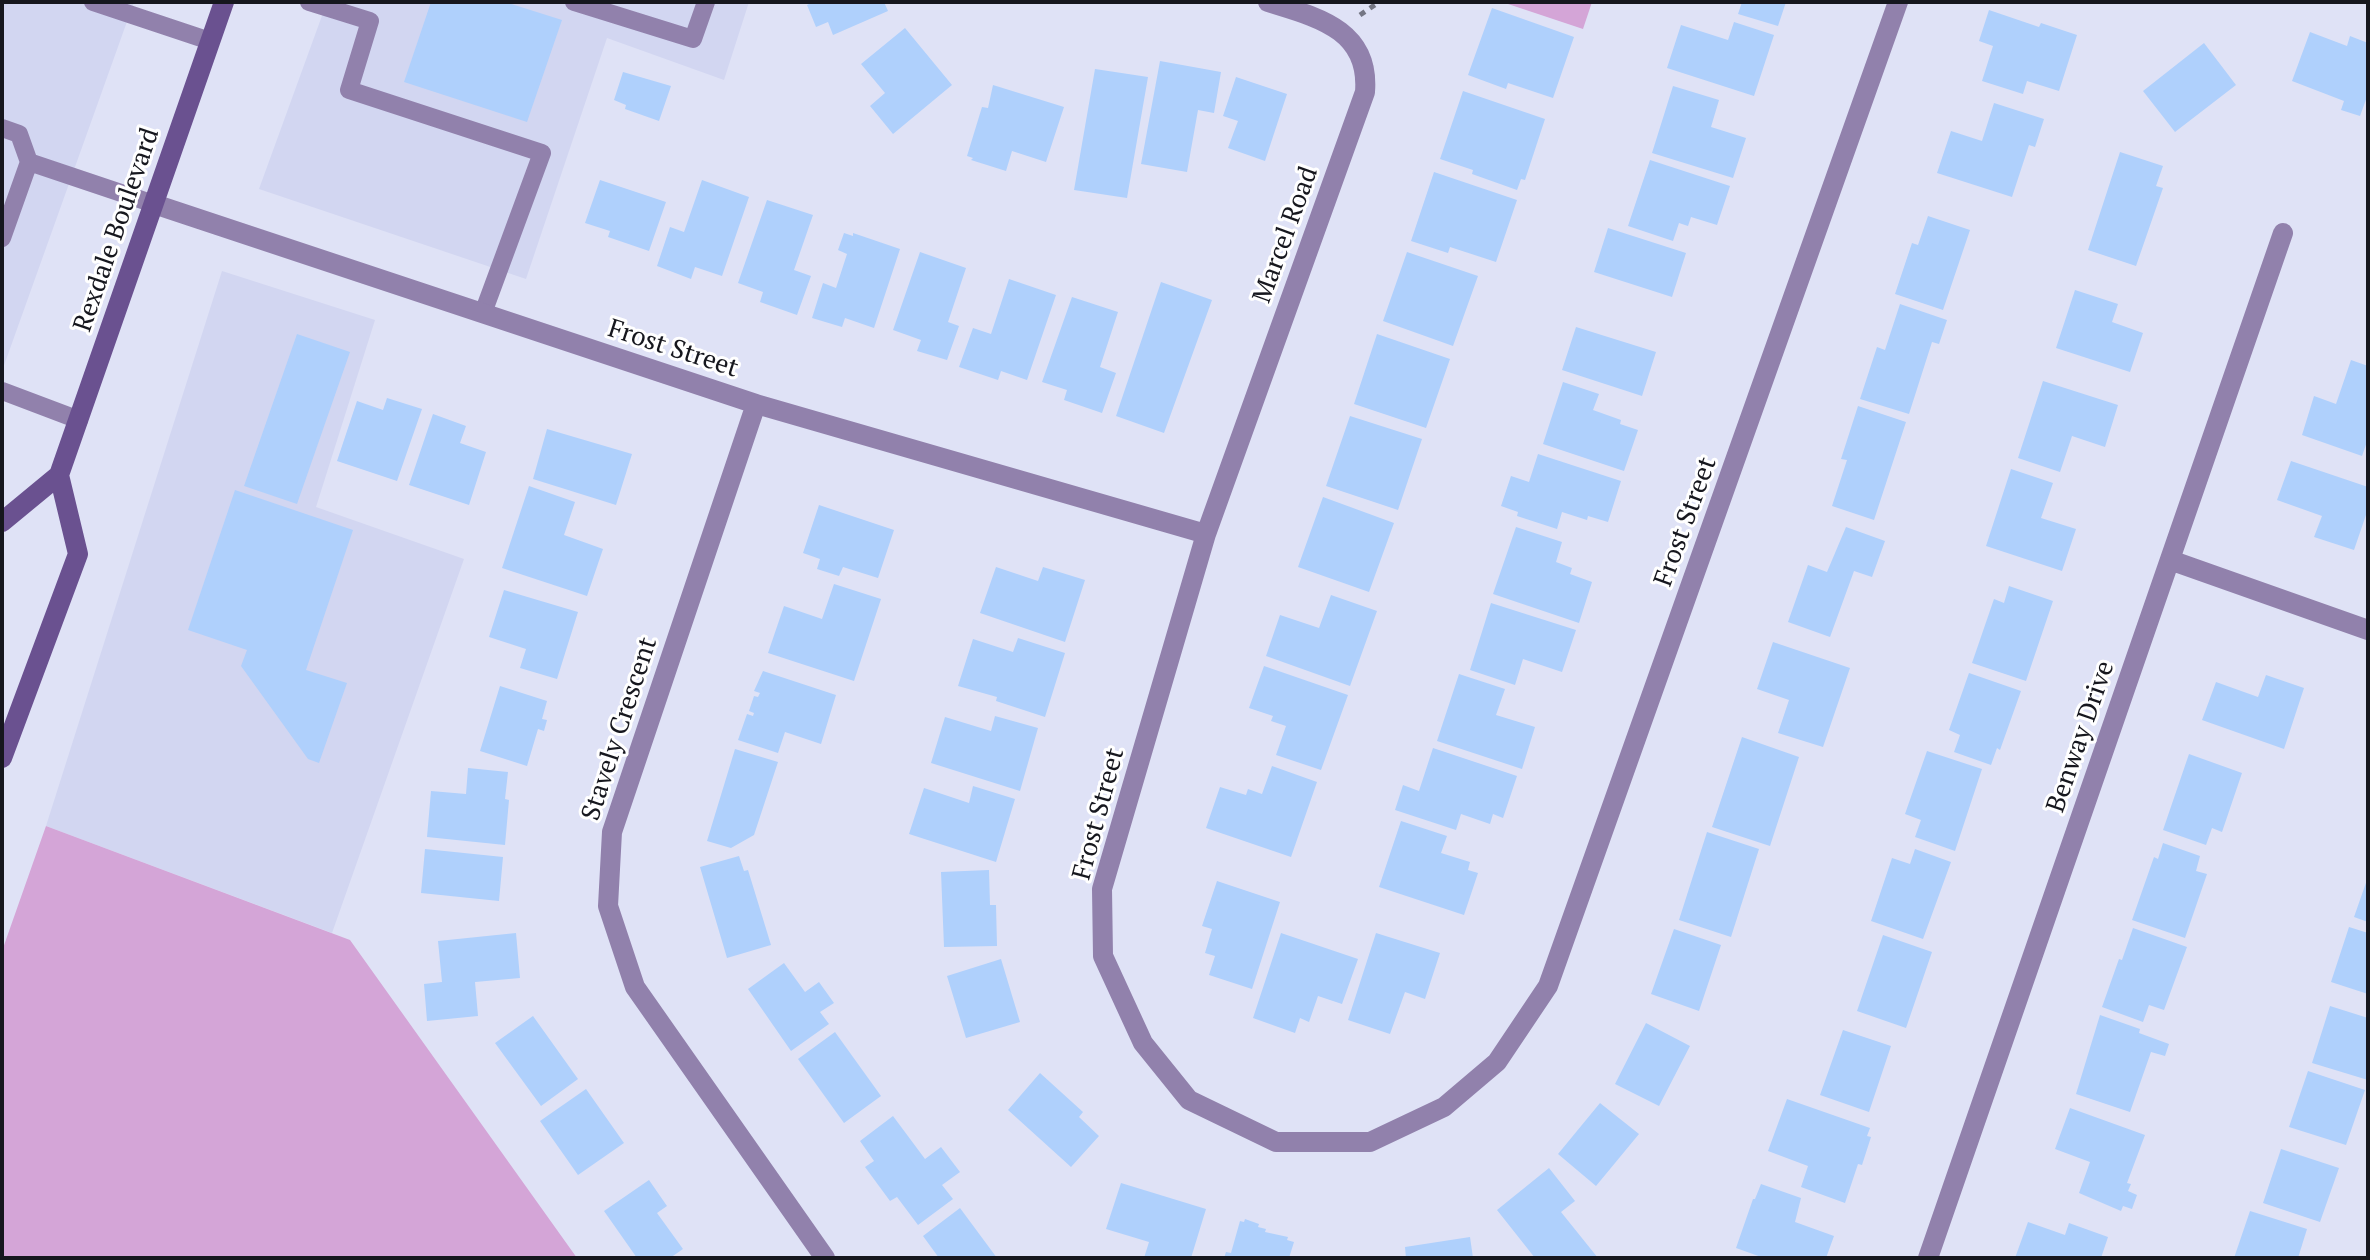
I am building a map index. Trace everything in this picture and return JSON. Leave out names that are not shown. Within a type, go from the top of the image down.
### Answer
[{"type":"main road","name":"Rexdale Boulevard","points":[[59,475],[224,2]]},
{"type":"main road","points":[[2,522],[59,475],[78,554],[2,758]]},
{"type":"street","name":"Marcel Road","points":[[1206,534],[1365,92],[1367,73],[1361,55],[1345,36],[1323,19],[1268,2]]},
{"type":"street","name":"Frost Street","points":[[154,204],[756,404],[1206,534],[1102,889],[1103,956],[1143,1043],[1189,1100],[1276,1142],[1370,1142],[1444,1107],[1497,1062],[1548,986],[1898,2]]},
{"type":"street","name":"Benway Drive","points":[[1928,1258],[2283,233]]},
{"type":"street","name":"Stavely Crescent","points":[[756,404],[612,832],[608,906],[635,987],[825,1258]]},
{"type":"street","points":[[2170,560],[2368,630]]},
{"type":"lane","points":[[93,2],[210,41]]},
{"type":"lane","points":[[309,2],[370,21],[349,90],[542,153],[483,313]]},
{"type":"lane","points":[[574,2],[693,39],[706,2]]},
{"type":"lane","points":[[2,128],[19,134],[29,162],[2,238]]},
{"type":"lane","points":[[29,162],[154,204]]},
{"type":"lane","points":[[2,391],[79,420]]},
{"type":"shaded area","points":[[2,2],[134,2],[2,371]]},
{"type":"shaded area","points":[[327,2],[749,2],[724,80],[607,38],[526,279],[259,189]]},
{"type":"shaded area","points":[[1502,2],[1592,2],[1583,29]]},
{"type":"shaded area","points":[[222,271],[375,320],[316,507],[464,559],[332,933],[46,826]]},
{"type":"shaded area","points":[[46,826],[350,940],[577,1258],[2,1258],[2,951]]},
{"type":"building","points":[[431,2],[505,2],[562,20],[527,122],[404,82]]},
{"type":"building","points":[[813,2],[884,2],[888,11],[833,35],[828,22],[816,27],[807,5]]},
{"type":"building","points":[[1742,2],[1786,2],[1778,26],[1738,14]]},
{"type":"building","points":[[1492,8],[1574,37],[1553,98],[1508,83],[1506,89],[1468,75]]},
{"type":"building","points":[[1989,10],[2039,27],[2041,23],[2077,35],[2059,91],[2027,81],[2023,94],[1982,81],[1993,46],[1979,41]]},
{"type":"building","points":[[1734,22],[1774,35],[1754,96],[1667,68],[1681,25],[1728,40]]},
{"type":"building","points":[[905,28],[952,85],[893,134],[870,106],[885,93],[861,64]]},
{"type":"building","points":[[2310,32],[2347,46],[2350,36],[2368,43],[2368,94],[2360,116],[2341,110],[2344,101],[2292,81]]},
{"type":"building","points":[[2204,43],[2236,85],[2175,132],[2143,91]]},
{"type":"building","points":[[1160,61],[1221,72],[1214,113],[1198,110],[1187,172],[1141,164]]},
{"type":"building","points":[[1095,69],[1148,77],[1127,198],[1074,190]]},
{"type":"building","points":[[623,72],[671,86],[659,121],[625,109],[626,105],[614,100]]},
{"type":"building","points":[[1236,77],[1287,94],[1265,161],[1228,148],[1238,121],[1223,116]]},
{"type":"building","points":[[993,85],[1064,107],[1046,162],[1012,151],[1006,171],[967,156],[982,107],[988,108]]},
{"type":"building","points":[[1673,86],[1719,100],[1711,127],[1746,138],[1733,178],[1652,153]]},
{"type":"building","points":[[1463,91],[1545,119],[1525,180],[1521,179],[1517,190],[1440,159]]},
{"type":"building","points":[[1994,103],[2044,119],[2035,147],[2029,145],[2012,197],[1937,173],[1951,131],[1982,141]]},
{"type":"building","points":[[2120,152],[2163,166],[2156,186],[2163,188],[2136,266],[2088,250]]},
{"type":"building","points":[[1650,160],[1730,186],[1717,225],[1691,217],[1688,226],[1679,223],[1673,241],[1628,226]]},
{"type":"building","points":[[1434,172],[1517,200],[1496,262],[1450,247],[1448,253],[1411,241]]},
{"type":"building","points":[[600,180],[666,202],[649,251],[608,237],[610,231],[585,223]]},
{"type":"building","points":[[702,180],[749,197],[722,276],[695,267],[691,279],[657,266],[670,227],[684,232]]},
{"type":"building","points":[[767,200],[813,215],[794,270],[811,276],[797,315],[760,302],[763,292],[738,283]]},
{"type":"building","points":[[1928,216],[1970,230],[1943,310],[1895,294],[1912,243],[1918,245]]},
{"type":"building","points":[[1608,228],[1686,253],[1672,297],[1594,272]]},
{"type":"building","points":[[844,233],[853,236],[853,233],[900,249],[874,328],[845,318],[842,327],[812,318],[823,283],[836,288],[847,254],[838,250]]},
{"type":"building","points":[[920,252],[966,268],[948,322],[959,326],[947,360],[917,351],[921,340],[893,330]]},
{"type":"building","points":[[1407,252],[1478,276],[1453,346],[1383,321]]},
{"type":"building","points":[[1009,279],[1056,295],[1027,380],[1001,371],[998,380],[959,367],[973,328],[991,334]]},
{"type":"building","points":[[1161,282],[1212,300],[1164,433],[1116,416]]},
{"type":"building","points":[[2075,290],[2118,304],[2112,322],[2143,333],[2130,372],[2056,348]]},
{"type":"building","points":[[1072,297],[1118,312],[1100,367],[1116,373],[1102,413],[1064,400],[1067,390],[1042,382]]},
{"type":"building","points":[[1900,304],[1947,320],[1939,344],[1932,342],[1909,414],[1860,399],[1877,347],[1885,350]]},
{"type":"building","points":[[1576,327],[1656,352],[1642,396],[1562,370]]},
{"type":"building","points":[[297,334],[350,352],[297,504],[244,486]]},
{"type":"building","points":[[1377,334],[1450,359],[1426,428],[1354,404]]},
{"type":"building","points":[[2351,360],[2368,366],[2368,439],[2362,456],[2302,435],[2314,396],[2336,404]]},
{"type":"building","points":[[2043,381],[2118,405],[2105,447],[2072,436],[2060,472],[2018,458]]},
{"type":"building","points":[[1563,382],[1599,394],[1593,410],[1638,430],[1624,471],[1543,444]]},
{"type":"building","points":[[387,398],[422,409],[397,481],[337,461],[357,401],[383,410]]},
{"type":"building","points":[[1858,406],[1906,422],[1874,520],[1832,506],[1847,460],[1841,459]]},
{"type":"building","points":[[433,414],[466,426],[460,443],[486,452],[469,505],[409,485]]},
{"type":"building","points":[[1350,416],[1422,439],[1398,510],[1326,486]]},
{"type":"building","points":[[547,429],[632,454],[616,505],[533,479]]},
{"type":"building","points":[[1538,454],[1621,481],[1608,522],[1588,516],[1587,520],[1562,512],[1557,529],[1517,516],[1518,512],[1501,506],[1511,476],[1529,482]]},
{"type":"building","points":[[2291,461],[2368,487],[2368,509],[2354,550],[2314,537],[2322,516],[2277,500]]},
{"type":"building","points":[[2011,469],[2053,483],[2041,518],[2076,529],[2062,571],[1986,546]]},
{"type":"building","points":[[529,486],[575,502],[564,535],[603,549],[587,596],[502,568]]},
{"type":"building","points":[[235,490],[353,530],[306,670],[347,683],[319,763],[308,759],[241,666],[247,650],[188,630]]},
{"type":"building","points":[[1323,497],[1394,523],[1369,592],[1298,567]]},
{"type":"building","points":[[819,505],[894,530],[878,578],[843,567],[839,576],[817,569],[820,559],[803,553]]},
{"type":"building","points":[[1516,527],[1562,542],[1556,562],[1572,568],[1570,574],[1592,582],[1579,623],[1493,594]]},
{"type":"building","points":[[1846,527],[1885,541],[1872,577],[1854,571],[1830,637],[1788,622],[1808,565],[1827,572]]},
{"type":"building","points":[[996,567],[1038,581],[1043,567],[1085,580],[1065,642],[980,613]]},
{"type":"building","points":[[834,584],[881,599],[854,681],[768,653],[784,606],[822,619]]},
{"type":"building","points":[[2009,586],[2053,601],[2026,681],[1972,663],[1994,599],[2004,603]]},
{"type":"building","points":[[504,590],[578,612],[557,679],[520,668],[526,649],[489,637]]},
{"type":"building","points":[[1331,595],[1377,611],[1350,686],[1266,656],[1280,615],[1319,628]]},
{"type":"building","points":[[1491,603],[1576,630],[1562,672],[1523,659],[1515,685],[1470,670]]},
{"type":"building","points":[[1018,638],[1065,653],[1045,717],[996,701],[997,697],[958,686],[973,639],[1013,652]]},
{"type":"building","points":[[1773,642],[1850,668],[1823,747],[1778,733],[1789,700],[1757,689]]},
{"type":"building","points":[[1264,666],[1348,695],[1321,770],[1276,755],[1286,726],[1271,721],[1273,716],[1249,708]]},
{"type":"building","points":[[763,671],[836,695],[821,744],[785,732],[778,753],[738,740],[747,714],[753,716],[754,713],[749,711],[754,696],[758,697],[760,693],[754,691]]},
{"type":"building","points":[[1969,673],[2021,691],[2000,750],[1997,748],[1991,765],[1954,752],[1960,735],[1949,730]]},
{"type":"building","points":[[1459,674],[1505,689],[1496,715],[1535,727],[1522,769],[1437,741]]},
{"type":"building","points":[[2266,675],[2304,688],[2284,749],[2202,720],[2216,682],[2258,697]]},
{"type":"building","points":[[500,686],[547,701],[542,719],[547,720],[544,731],[538,729],[527,766],[480,751]]},
{"type":"building","points":[[995,716],[1038,728],[1020,791],[931,763],[945,717],[991,731]]},
{"type":"building","points":[[1742,737],[1799,757],[1770,846],[1712,827]]},
{"type":"building","points":[[1433,748],[1517,776],[1503,818],[1493,814],[1490,824],[1461,814],[1456,830],[1395,810],[1403,785],[1419,791]]},
{"type":"building","points":[[735,749],[778,762],[754,835],[731,848],[707,841]]},
{"type":"building","points":[[1927,751],[1982,769],[1955,851],[1915,837],[1921,820],[1905,814]]},
{"type":"building","points":[[2189,754],[2242,773],[2222,832],[2212,828],[2206,845],[2163,830]]},
{"type":"building","points":[[1272,766],[1317,782],[1291,857],[1206,828],[1220,787],[1246,795],[1248,789],[1262,794]]},
{"type":"building","points":[[468,768],[508,772],[505,845],[427,837],[431,791],[466,794]]},
{"type":"building","points":[[973,786],[1015,799],[996,862],[909,834],[924,788],[969,803]]},
{"type":"building","points":[[1401,821],[1447,836],[1441,853],[1470,862],[1468,870],[1478,873],[1464,915],[1379,887]]},
{"type":"building","points":[[1707,832],[1759,849],[1731,937],[1679,920]]},
{"type":"building","points":[[2163,843],[2200,856],[2196,871],[2207,874],[2185,938],[2132,920],[2154,857],[2158,859]]},
{"type":"building","points":[[425,849],[503,857],[499,901],[421,893]]},
{"type":"building","points":[[1915,849],[1951,862],[1923,939],[1871,921],[1892,858],[1910,864]]},
{"type":"building","points":[[739,856],[744,871],[748,870],[771,945],[727,958],[700,867]]},
{"type":"building","points":[[989,870],[990,905],[996,905],[997,946],[944,947],[941,872]]},
{"type":"building","points":[[2368,877],[2368,922],[2354,917]]},
{"type":"building","points":[[1217,881],[1280,902],[1252,989],[1209,975],[1215,956],[1205,953],[1212,929],[1202,926]]},
{"type":"building","points":[[2349,927],[2368,933],[2368,994],[2331,982]]},
{"type":"building","points":[[2133,928],[2187,947],[2164,1010],[2149,1005],[2143,1022],[2102,1007]]},
{"type":"building","points":[[1674,929],[1721,945],[1699,1011],[1651,994]]},
{"type":"building","points":[[516,933],[520,978],[475,982],[478,1016],[427,1021],[424,984],[442,982],[438,941]]},
{"type":"building","points":[[1281,933],[1358,959],[1342,1004],[1318,996],[1309,1022],[1300,1018],[1295,1033],[1253,1018]]},
{"type":"building","points":[[1376,933],[1440,953],[1425,999],[1405,992],[1390,1034],[1348,1020]]},
{"type":"building","points":[[1883,935],[1932,952],[1906,1028],[1857,1011]]},
{"type":"building","points":[[1001,959],[1020,1022],[966,1038],[947,976]]},
{"type":"building","points":[[784,963],[805,992],[819,982],[834,1003],[820,1012],[829,1024],[791,1051],[748,989]]},
{"type":"building","points":[[2330,1006],[2368,1018],[2368,1080],[2312,1063]]},
{"type":"building","points":[[2100,1015],[2140,1029],[2139,1033],[2169,1044],[2165,1056],[2151,1052],[2130,1112],[2076,1094]]},
{"type":"building","points":[[533,1016],[578,1079],[541,1106],[495,1043]]},
{"type":"building","points":[[1646,1023],[1690,1046],[1659,1106],[1615,1084]]},
{"type":"building","points":[[1843,1030],[1891,1046],[1869,1112],[1820,1095]]},
{"type":"building","points":[[835,1032],[881,1096],[844,1123],[798,1059]]},
{"type":"building","points":[[2308,1071],[2365,1090],[2346,1145],[2289,1127]]},
{"type":"building","points":[[1040,1073],[1083,1112],[1079,1117],[1099,1136],[1071,1167],[1008,1110]]},
{"type":"building","points":[[586,1089],[624,1143],[578,1175],[540,1121]]},
{"type":"building","points":[[1787,1099],[1870,1128],[1867,1136],[1871,1137],[1862,1165],[1858,1164],[1845,1203],[1801,1187],[1808,1166],[1768,1151]]},
{"type":"building","points":[[1600,1103],[1639,1134],[1596,1186],[1558,1154]]},
{"type":"building","points":[[2070,1108],[2145,1135],[2127,1183],[2131,1184],[2128,1191],[2137,1195],[2132,1209],[2123,1206],[2121,1211],[2079,1193],[2090,1162],[2055,1149]]},
{"type":"building","points":[[893,1116],[925,1159],[941,1147],[960,1172],[942,1185],[953,1199],[918,1225],[897,1197],[890,1201],[865,1167],[874,1161],[860,1141]]},
{"type":"building","points":[[2281,1149],[2339,1168],[2320,1222],[2263,1203]]},
{"type":"building","points":[[1549,1168],[1575,1201],[1561,1212],[1598,1258],[1535,1258],[1497,1210]]},
{"type":"building","points":[[649,1180],[667,1206],[657,1213],[683,1249],[670,1258],[637,1258],[604,1211]]},
{"type":"building","points":[[1121,1183],[1206,1209],[1191,1258],[1144,1258],[1149,1242],[1106,1229]]},
{"type":"building","points":[[1761,1184],[1801,1198],[1795,1222],[1834,1236],[1826,1258],[1764,1258],[1736,1248]]},
{"type":"building","points":[[960,1208],[997,1258],[939,1258],[923,1236]]},
{"type":"building","points":[[2250,1211],[2307,1229],[2298,1258],[2234,1258]]},
{"type":"building","points":[[1245,1219],[1259,1224],[1258,1227],[1266,1229],[1265,1232],[1288,1237],[1287,1240],[1294,1242],[1289,1258],[1224,1258],[1226,1252],[1231,1253],[1240,1221],[1244,1222]]},
{"type":"building","points":[[2028,1222],[2065,1235],[2069,1223],[2108,1237],[2101,1258],[2015,1258]]},
{"type":"building","points":[[1470,1237],[1473,1258],[1406,1258],[1405,1247]]}]
